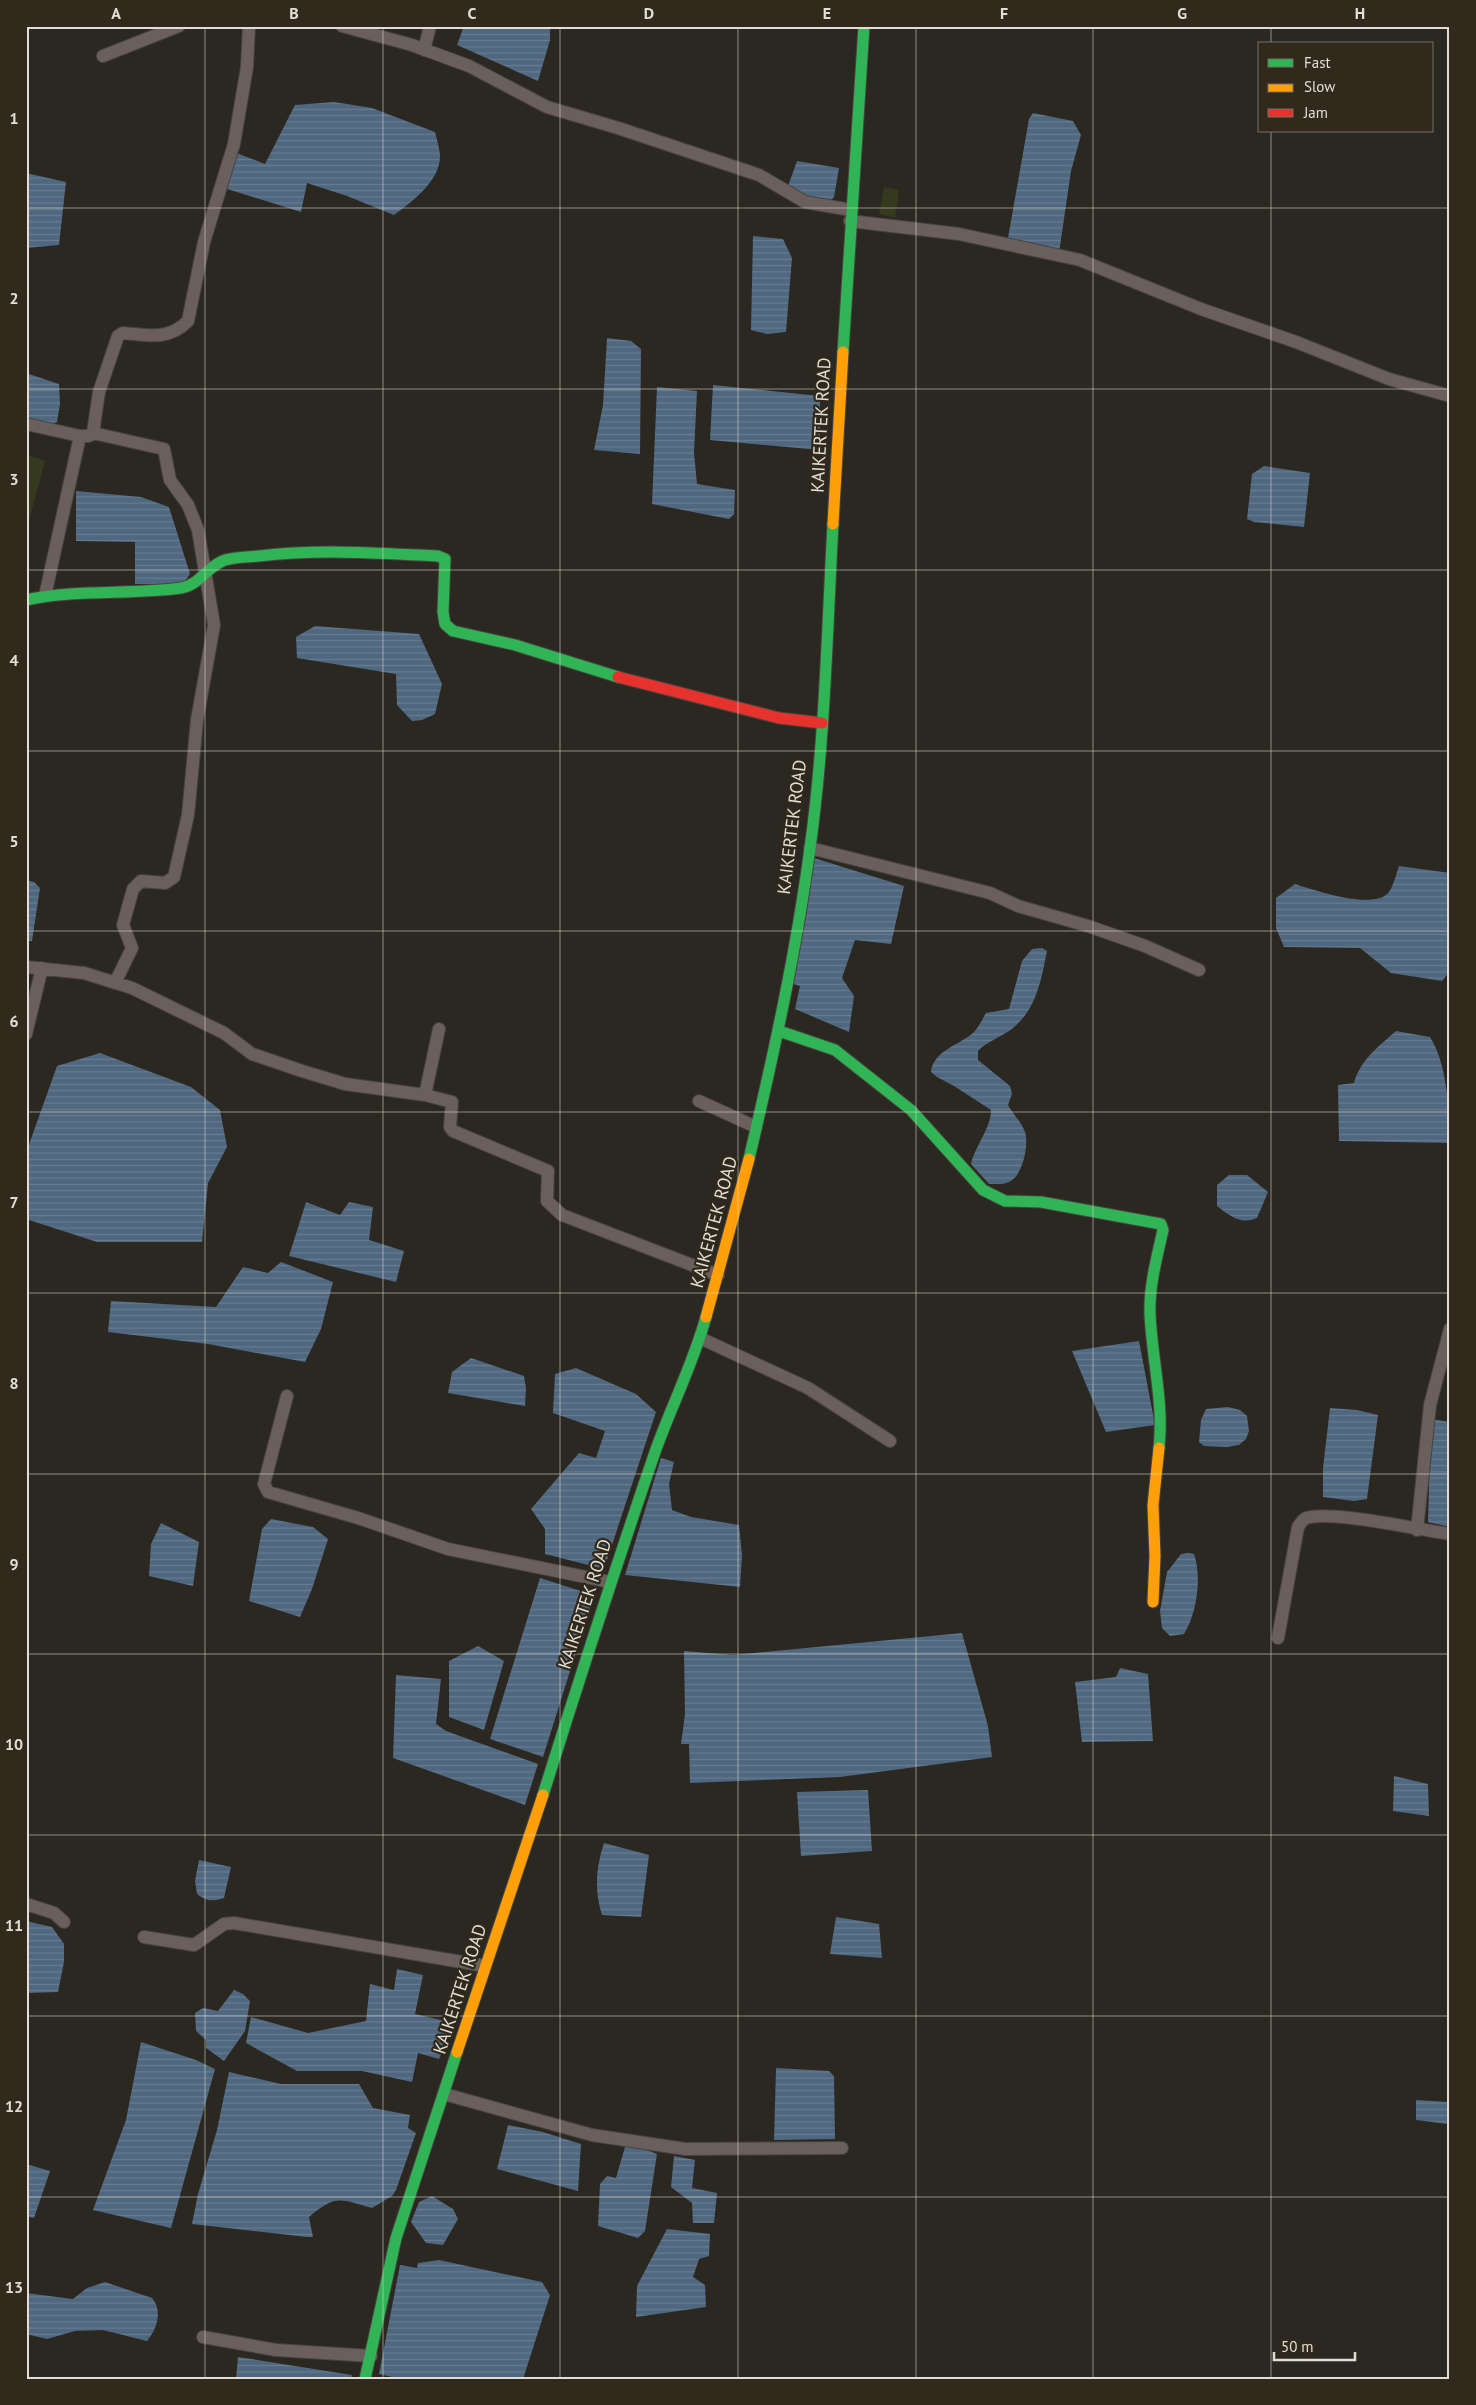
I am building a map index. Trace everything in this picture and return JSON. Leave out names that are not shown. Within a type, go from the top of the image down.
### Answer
[{"type":"main road","name":"KAIKERTEK ROAD","points":[[366,2379],[396,2238],[485,1966],[520,1868],[610,1582],[659,1440],[700,1338],[718,1275],[779,1031],[810,848],[822,723],[850,216],[864,26]]},
{"type":"main road","points":[[26,600],[45,596],[152,592],[192,586],[206,571],[225,560],[278,554],[382,553],[438,556],[445,559],[442,612],[445,624],[453,631],[515,645],[598,672],[779,718],[822,723]]},
{"type":"main road","points":[[779,1031],[835,1050],[911,1110],[983,1190],[1005,1201],[1016,1203],[1041,1202],[1161,1224],[1163,1230],[1153,1277],[1150,1313],[1162,1423],[1153,1505],[1155,1556],[1153,1602]]},
{"type":"street","points":[[103,56],[179,26]]},
{"type":"street","points":[[93,433],[99,392],[118,336],[123,333],[163,336],[183,327],[188,321],[204,242],[234,144],[247,67],[249,26]]},
{"type":"street","points":[[342,26],[424,50],[469,66],[547,107],[618,128],[759,175],[805,202],[850,216],[959,234],[1080,260],[1201,309],[1296,342],[1389,379],[1450,396]]},
{"type":"street","points":[[424,50],[430,26]]},
{"type":"street","points":[[26,424],[80,436],[89,436],[93,433],[164,449],[170,480],[188,505],[198,530],[206,571],[214,625],[197,720],[188,815],[174,877],[165,882],[141,881],[133,889],[123,925],[132,948],[115,982]]},
{"type":"street","points":[[45,596],[54,546],[80,436]]},
{"type":"street","points":[[810,848],[990,893],[1018,906],[1088,926],[1145,946],[1199,970]]},
{"type":"street","points":[[26,967],[84,973],[132,988],[224,1033],[252,1054],[345,1084],[425,1095],[452,1102],[450,1127],[452,1131],[548,1171],[550,1177],[547,1201],[562,1215],[718,1275]]},
{"type":"street","points":[[26,1034],[42,968]]},
{"type":"street","points":[[425,1095],[439,1029]]},
{"type":"street","points":[[699,1101],[756,1127]]},
{"type":"street","points":[[1417,1530],[1430,1405],[1450,1329]]},
{"type":"street","points":[[700,1338],[808,1388],[890,1441]]},
{"type":"street","points":[[287,1396],[264,1484],[268,1492],[358,1518],[448,1549],[610,1582]]},
{"type":"street","points":[[1278,1638],[1298,1527],[1302,1520],[1308,1518],[1335,1518],[1401,1525],[1417,1530],[1450,1534]]},
{"type":"street","points":[[26,1904],[54,1913],[64,1922]]},
{"type":"street","points":[[144,1937],[194,1945],[224,1924],[234,1923],[485,1966]]},
{"type":"street","points":[[444,2094],[592,2135],[685,2149],[842,2148]]},
{"type":"street","points":[[203,2337],[276,2350],[371,2356]]},
{"type":"green space","points":[[884,187],[899,190],[895,218],[879,214]]},
{"type":"green space","points":[[26,454],[45,461],[26,532]]},
{"type":"water","points":[[464,26],[550,26],[550,40],[538,81],[457,45]]},
{"type":"water","points":[[334,102],[372,108],[435,132],[440,155],[436,173],[424,190],[401,210],[394,215],[347,196],[307,183],[301,212],[224,188],[234,152],[265,164],[295,105]]},
{"type":"water","points":[[1033,113],[1073,121],[1081,135],[1071,171],[1059,253],[1008,238],[1029,119]]},
{"type":"water","points":[[797,161],[839,168],[834,197],[827,204],[787,189]]},
{"type":"water","points":[[26,173],[66,182],[59,245],[26,248]]},
{"type":"water","points":[[753,236],[783,239],[792,258],[786,332],[767,334],[751,330]]},
{"type":"water","points":[[607,338],[631,341],[641,349],[640,454],[594,450],[603,405]]},
{"type":"water","points":[[26,373],[59,384],[60,404],[57,422],[45,426],[26,416]]},
{"type":"water","points":[[713,385],[820,396],[820,450],[710,440]]},
{"type":"water","points":[[657,387],[697,391],[694,453],[697,484],[735,490],[734,514],[729,519],[652,504]]},
{"type":"water","points":[[1264,466],[1310,473],[1304,527],[1254,522],[1247,519],[1252,474]]},
{"type":"water","points":[[76,491],[141,497],[169,507],[190,574],[183,584],[135,584],[135,542],[76,541]]},
{"type":"water","points":[[315,626],[419,634],[442,684],[435,714],[422,720],[412,721],[397,705],[396,674],[297,658],[296,637]]},
{"type":"water","points":[[814,858],[904,886],[891,944],[855,940],[842,978],[854,996],[849,1032],[795,1009],[800,986],[791,983]]},
{"type":"water","points":[[1399,866],[1450,873],[1450,971],[1442,981],[1391,973],[1360,948],[1284,947],[1276,928],[1276,898],[1295,884],[1344,897],[1371,900],[1382,897],[1389,892]]},
{"type":"water","points":[[26,880],[34,882],[40,888],[32,941],[26,941]]},
{"type":"water","points":[[1042,948],[1047,951],[1043,972],[1037,993],[1028,1012],[1013,1028],[978,1051],[978,1060],[1010,1086],[1012,1094],[1008,1105],[1022,1125],[1026,1137],[1024,1158],[1016,1176],[1007,1183],[989,1184],[971,1164],[986,1130],[991,1110],[931,1072],[936,1059],[973,1033],[986,1013],[1009,1009],[1022,961],[1032,949]]},
{"type":"water","points":[[1396,1031],[1430,1037],[1434,1044],[1442,1064],[1447,1094],[1450,1094],[1450,1143],[1339,1141],[1338,1085],[1354,1083],[1365,1060]]},
{"type":"water","points":[[100,1053],[191,1087],[220,1110],[227,1147],[208,1183],[202,1242],[97,1242],[26,1219],[26,1153],[57,1066]]},
{"type":"water","points":[[1229,1175],[1247,1175],[1268,1192],[1257,1218],[1241,1220],[1231,1216],[1217,1206],[1217,1185]]},
{"type":"water","points":[[306,1202],[340,1215],[349,1202],[373,1207],[369,1240],[404,1251],[396,1282],[289,1256]]},
{"type":"water","points":[[281,1262],[333,1282],[321,1329],[305,1362],[208,1344],[108,1332],[111,1301],[216,1307],[243,1267],[268,1273]]},
{"type":"water","points":[[1139,1341],[1155,1425],[1106,1432],[1072,1351]]},
{"type":"water","points":[[471,1358],[524,1376],[526,1388],[525,1406],[448,1393],[452,1372]]},
{"type":"water","points":[[576,1368],[636,1394],[656,1412],[604,1569],[545,1554],[545,1529],[531,1509],[579,1453],[596,1458],[605,1431],[553,1413],[555,1374]]},
{"type":"water","points":[[1228,1407],[1240,1410],[1247,1416],[1249,1431],[1246,1439],[1239,1445],[1227,1447],[1204,1446],[1199,1442],[1201,1420],[1206,1409]]},
{"type":"water","points":[[1330,1408],[1357,1410],[1378,1415],[1367,1499],[1354,1501],[1323,1497],[1323,1468]]},
{"type":"water","points":[[1431,1419],[1450,1422],[1450,1527],[1428,1522]]},
{"type":"water","points":[[661,1458],[674,1462],[669,1484],[672,1510],[691,1517],[739,1525],[742,1555],[740,1587],[625,1575]]},
{"type":"water","points":[[271,1519],[313,1527],[328,1539],[312,1589],[300,1617],[249,1601],[262,1529]]},
{"type":"water","points":[[161,1523],[199,1542],[193,1586],[149,1576],[151,1544]]},
{"type":"water","points":[[1181,1554],[1194,1554],[1198,1573],[1195,1606],[1184,1634],[1170,1636],[1162,1628],[1160,1611],[1167,1572]]},
{"type":"water","points":[[540,1578],[590,1594],[592,1601],[543,1757],[490,1739]]},
{"type":"water","points":[[962,1633],[988,1726],[992,1757],[840,1777],[690,1783],[689,1744],[681,1744],[685,1714],[684,1651],[733,1655]]},
{"type":"water","points":[[478,1646],[504,1661],[484,1730],[449,1717],[449,1661]]},
{"type":"water","points":[[1120,1668],[1148,1674],[1153,1741],[1082,1742],[1075,1682],[1116,1677]]},
{"type":"water","points":[[396,1675],[441,1679],[436,1724],[446,1731],[538,1764],[525,1805],[393,1758]]},
{"type":"water","points":[[1394,1776],[1428,1784],[1429,1816],[1393,1811]]},
{"type":"water","points":[[868,1790],[872,1851],[801,1856],[797,1792]]},
{"type":"water","points":[[604,1843],[649,1855],[641,1917],[602,1915],[599,1906],[597,1879]]},
{"type":"water","points":[[199,1860],[231,1867],[224,1898],[209,1900],[197,1894],[195,1881]]},
{"type":"water","points":[[836,1917],[879,1924],[882,1958],[830,1954]]},
{"type":"water","points":[[26,1921],[52,1927],[64,1944],[64,1962],[58,1992],[26,1993]]},
{"type":"water","points":[[397,1969],[423,1975],[415,2014],[454,2023],[439,2059],[418,2053],[412,2082],[362,2071],[297,2071],[246,2043],[251,2017],[308,2033],[366,2021],[370,1984],[394,1990]]},
{"type":"water","points":[[234,1990],[243,1994],[250,2001],[245,2031],[224,2061],[206,2048],[206,2040],[196,2031],[195,2013],[203,2008],[218,2011]]},
{"type":"water","points":[[141,2042],[196,2060],[215,2069],[171,2228],[93,2210],[126,2120]]},
{"type":"water","points":[[776,2068],[829,2071],[834,2076],[835,2139],[774,2140]]},
{"type":"water","points":[[229,2072],[281,2084],[359,2084],[373,2108],[410,2115],[408,2128],[416,2133],[396,2190],[392,2196],[372,2208],[339,2200],[326,2205],[309,2217],[313,2237],[192,2224],[198,2194],[217,2130]]},
{"type":"water","points":[[1416,2100],[1448,2102],[1448,2124],[1416,2120]]},
{"type":"water","points":[[508,2125],[543,2132],[581,2144],[578,2191],[497,2169]]},
{"type":"water","points":[[632,2144],[657,2154],[645,2231],[638,2238],[598,2226],[600,2184],[607,2176],[616,2178],[625,2147]]},
{"type":"water","points":[[674,2156],[695,2160],[692,2188],[717,2193],[714,2223],[693,2223],[692,2203],[671,2187]]},
{"type":"water","points":[[26,2164],[50,2171],[34,2218],[26,2216]]},
{"type":"water","points":[[432,2196],[453,2209],[458,2219],[443,2245],[426,2243],[411,2222],[419,2202]]},
{"type":"water","points":[[667,2229],[710,2234],[709,2256],[699,2259],[693,2277],[705,2285],[706,2307],[636,2317],[637,2286]]},
{"type":"water","points":[[439,2260],[542,2282],[550,2295],[523,2379],[401,2379],[379,2374],[400,2265],[417,2268],[418,2263]]},
{"type":"water","points":[[105,2282],[152,2298],[158,2314],[154,2331],[147,2341],[103,2330],[75,2331],[47,2339],[26,2334],[26,2293],[73,2299],[87,2288]]},
{"type":"water","points":[[238,2357],[352,2375],[351,2379],[236,2379]]},
{"type":"traffic: fast","points":[[843,352],[864,26]]},
{"type":"traffic: fast","points":[[749,1159],[783,1005],[798,927],[810,848],[822,727],[833,524]]},
{"type":"traffic: fast","points":[[26,600],[65,594],[181,588],[199,579],[213,566],[225,560],[238,558],[326,552],[438,556],[445,559],[443,612],[445,624],[453,631],[515,645],[618,677]]},
{"type":"traffic: fast","points":[[779,1031],[835,1050],[911,1110],[983,1190],[1005,1201],[1041,1202],[1161,1224],[1163,1230],[1150,1303],[1151,1331],[1160,1414],[1159,1448]]},
{"type":"traffic: fast","points":[[543,1795],[655,1452],[695,1352],[706,1317]]},
{"type":"traffic: fast","points":[[365,2379],[396,2238],[457,2052]]},
{"type":"traffic: slow","points":[[833,524],[843,352]]},
{"type":"traffic: slow","points":[[706,1317],[749,1159]]},
{"type":"traffic: slow","points":[[1153,1602],[1155,1556],[1153,1505],[1159,1448]]},
{"type":"traffic: slow","points":[[457,2052],[543,1795]]},
{"type":"traffic: jam","points":[[618,677],[779,718],[822,723]]}]
